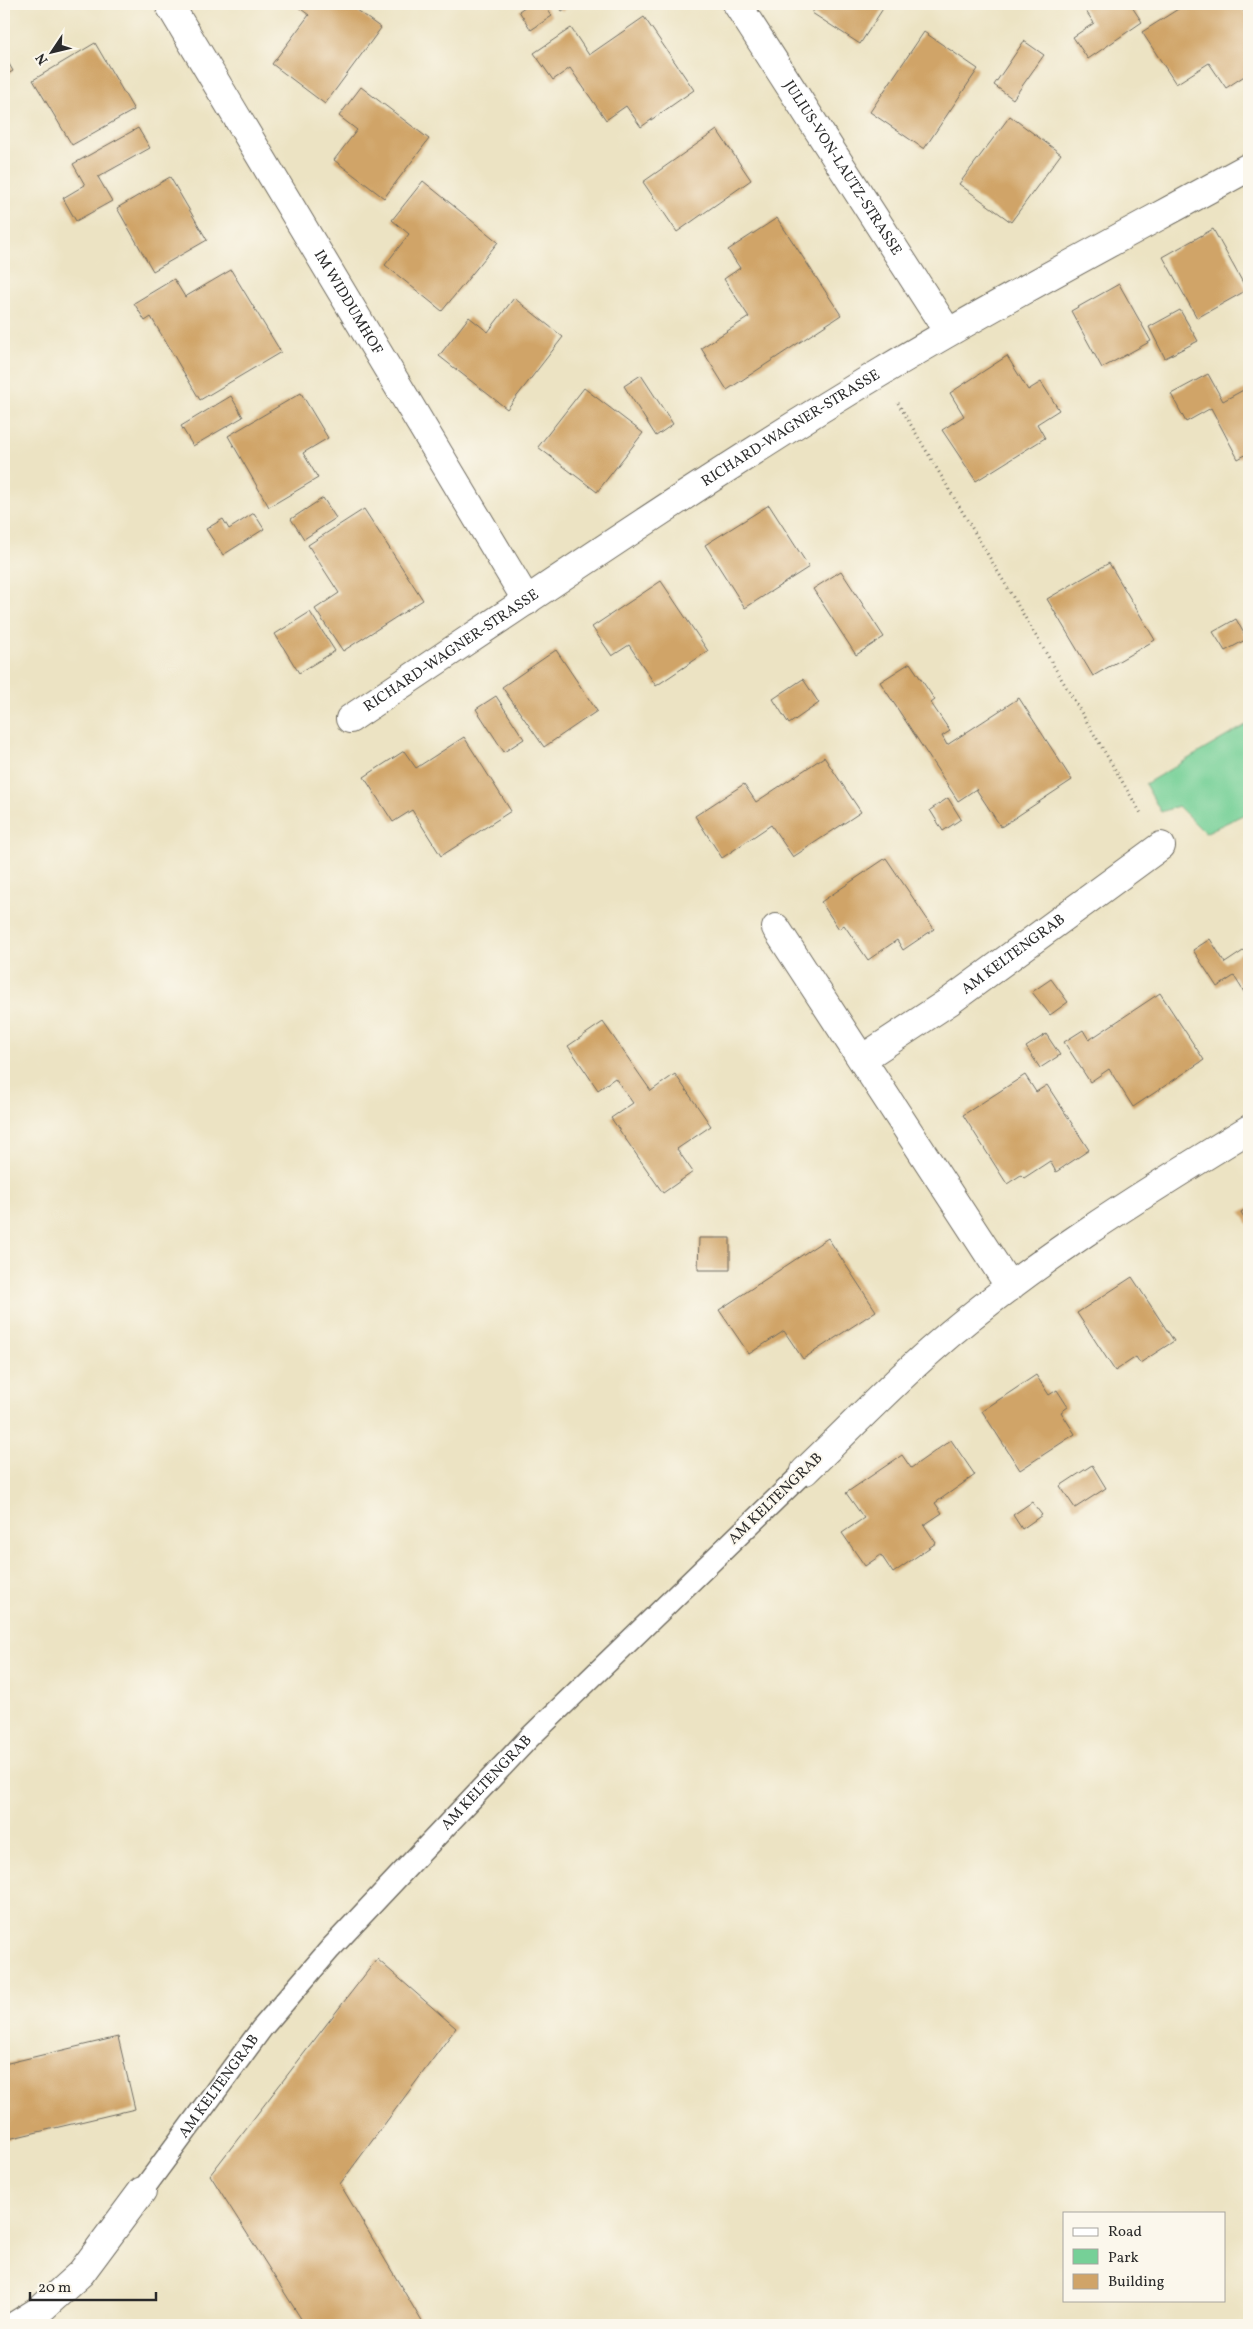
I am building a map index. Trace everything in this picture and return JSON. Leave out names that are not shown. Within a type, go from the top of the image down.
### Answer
[{"type":"street","name":"IM WIDDUMHOF","points":[[169,4],[527,601]]},
{"type":"street","name":"JULIUS-VON-LAUTZ-STRASSE","points":[[737,4],[948,332]]},
{"type":"street","name":"RICHARD-WAGNER-STRASSE","points":[[350,718],[709,480],[880,372],[948,332],[1249,167]]},
{"type":"street","name":"AM KELTENGRAB","points":[[862,1059],[950,1001],[1161,846]]},
{"type":"street","points":[[776,928],[1010,1287]]},
{"type":"street","name":"AM KELTENGRAB","points":[[805,1471],[930,1351],[1010,1287],[1161,1183],[1249,1129]]},
{"type":"street","name":"AM KELTENGRAB","points":[[16,2325],[40,2310],[82,2273],[142,2191]]},
{"type":"lane","name":"AM KELTENGRAB","points":[[142,2191],[262,2028],[330,1949],[528,1739],[805,1471]]},
{"type":"path","points":[[880,372],[1161,846]]},
{"type":"green space","points":[[1246,725],[1249,731],[1249,812],[1205,833],[1178,806],[1161,812],[1145,784]]},
{"type":"building","points":[[294,4],[348,4],[381,28],[325,104],[272,64],[309,15]]},
{"type":"building","points":[[529,4],[544,4],[552,16],[531,30],[519,11]]},
{"type":"building","points":[[557,4],[572,4],[562,11]]},
{"type":"building","points":[[818,4],[886,4],[860,44],[812,13]]},
{"type":"building","points":[[1081,4],[1130,4],[1142,22],[1088,59],[1073,37],[1094,23]]},
{"type":"building","points":[[1186,4],[1239,4],[1249,19],[1249,73],[1226,88],[1209,63],[1176,84],[1142,32]]},
{"type":"building","points":[[644,17],[694,90],[641,127],[626,106],[606,120],[570,68],[553,80],[534,53],[571,28],[589,55]]},
{"type":"building","points":[[924,32],[978,69],[924,149],[870,112]]},
{"type":"building","points":[[1024,41],[1044,55],[1013,99],[994,85]]},
{"type":"building","points":[[95,43],[134,110],[72,145],[33,80]]},
{"type":"building","points":[[4,55],[13,71],[4,76]]},
{"type":"building","points":[[361,87],[429,139],[384,198],[334,160],[357,130],[339,116]]},
{"type":"building","points":[[1010,116],[1061,154],[1011,222],[959,184]]},
{"type":"building","points":[[138,128],[150,148],[98,177],[112,201],[76,221],[63,198],[85,185],[73,164]]},
{"type":"building","points":[[717,130],[751,180],[677,232],[643,182]]},
{"type":"building","points":[[170,177],[207,240],[153,271],[117,208]]},
{"type":"building","points":[[423,181],[498,242],[442,311],[385,265],[409,234],[392,220]]},
{"type":"building","points":[[777,218],[841,315],[727,390],[701,348],[749,317],[724,279],[740,268],[728,250]]},
{"type":"building","points":[[1213,229],[1247,290],[1197,318],[1163,257]]},
{"type":"building","points":[[231,270],[281,352],[200,400],[151,317],[145,321],[134,303],[174,279],[185,297]]},
{"type":"building","points":[[1119,284],[1151,341],[1102,368],[1071,311]]},
{"type":"building","points":[[514,298],[563,337],[507,409],[439,356],[469,317],[488,332]]},
{"type":"building","points":[[1180,310],[1198,341],[1165,358],[1149,327]]},
{"type":"building","points":[[1007,356],[1028,390],[1041,382],[1059,410],[1037,424],[1045,438],[976,481],[942,430],[964,416],[950,393]]},
{"type":"building","points":[[1208,374],[1223,401],[1249,387],[1249,453],[1238,459],[1211,408],[1186,422],[1171,394]]},
{"type":"building","points":[[641,375],[673,424],[656,436],[624,386]]},
{"type":"building","points":[[584,388],[643,433],[597,492],[538,447]]},
{"type":"building","points":[[301,393],[328,438],[303,453],[318,478],[269,507],[228,436]]},
{"type":"building","points":[[231,396],[243,417],[193,446],[181,426]]},
{"type":"building","points":[[323,498],[336,518],[304,539],[291,519]]},
{"type":"building","points":[[769,505],[809,567],[745,608],[705,545]]},
{"type":"building","points":[[364,509],[423,600],[343,651],[315,609],[339,593],[308,545]]},
{"type":"building","points":[[254,513],[264,529],[223,555],[206,529],[223,519],[229,529]]},
{"type":"building","points":[[1109,563],[1155,640],[1093,676],[1047,599]]},
{"type":"building","points":[[841,571],[884,637],[856,655],[813,589]]},
{"type":"building","points":[[661,581],[708,651],[656,686],[629,645],[612,656],[592,627]]},
{"type":"building","points":[[310,612],[335,651],[299,673],[275,634]]},
{"type":"building","points":[[1236,619],[1247,639],[1225,651],[1213,632]]},
{"type":"building","points":[[556,650],[597,711],[544,747],[502,687]]},
{"type":"building","points":[[910,663],[935,700],[931,703],[950,731],[942,736],[947,745],[1019,698],[1072,780],[1001,827],[976,789],[958,801],[880,682]]},
{"type":"building","points":[[803,679],[819,703],[789,724],[773,699]]},
{"type":"building","points":[[496,696],[524,739],[504,752],[476,709]]},
{"type":"building","points":[[464,737],[511,811],[441,856],[412,810],[393,822],[364,777],[404,751],[416,768]]},
{"type":"building","points":[[824,757],[861,812],[793,857],[771,825],[722,858],[695,816],[744,784],[756,802]]},
{"type":"building","points":[[948,798],[961,819],[943,831],[930,810]]},
{"type":"building","points":[[886,858],[934,929],[903,950],[897,940],[868,960],[844,925],[839,929],[821,902]]},
{"type":"building","points":[[1210,939],[1225,963],[1249,947],[1249,1000],[1234,976],[1217,987],[1193,950]]},
{"type":"building","points":[[1051,979],[1068,1002],[1050,1015],[1032,992]]},
{"type":"building","points":[[1160,993],[1204,1060],[1133,1107],[1109,1069],[1090,1082],[1064,1042],[1083,1030],[1089,1040]]},
{"type":"building","points":[[603,1022],[651,1091],[675,1074],[711,1126],[677,1149],[693,1172],[663,1193],[611,1118],[633,1103],[615,1078],[598,1090],[568,1046]]},
{"type":"building","points":[[1046,1034],[1060,1055],[1040,1068],[1026,1047]]},
{"type":"building","points":[[1025,1075],[1036,1092],[1047,1085],[1089,1150],[1056,1172],[1050,1161],[1024,1178],[1021,1175],[1007,1184],[963,1115]]},
{"type":"building","points":[[1249,1207],[1249,1226],[1241,1212]]},
{"type":"building","points":[[699,1238],[730,1238],[730,1270],[698,1270]]},
{"type":"building","points":[[828,1238],[876,1311],[803,1359],[784,1331],[749,1354],[719,1310]]},
{"type":"building","points":[[1132,1277],[1174,1341],[1140,1363],[1136,1357],[1115,1371],[1077,1313]]},
{"type":"building","points":[[1036,1375],[1049,1395],[1057,1390],[1068,1407],[1061,1412],[1075,1434],[1020,1470],[982,1411]]},
{"type":"building","points":[[951,1440],[975,1475],[935,1503],[942,1513],[924,1525],[936,1543],[893,1573],[881,1555],[865,1566],[842,1533],[864,1518],[846,1493],[902,1455],[911,1468]]},
{"type":"building","points":[[1092,1465],[1106,1488],[1075,1508],[1060,1486]]},
{"type":"building","points":[[1032,1502],[1042,1515],[1022,1529],[1013,1515]]},
{"type":"building","points":[[377,1959],[456,2028],[340,2184],[424,2325],[305,2325],[210,2175]]},
{"type":"building","points":[[118,2037],[135,2109],[4,2140],[4,2064]]}]
